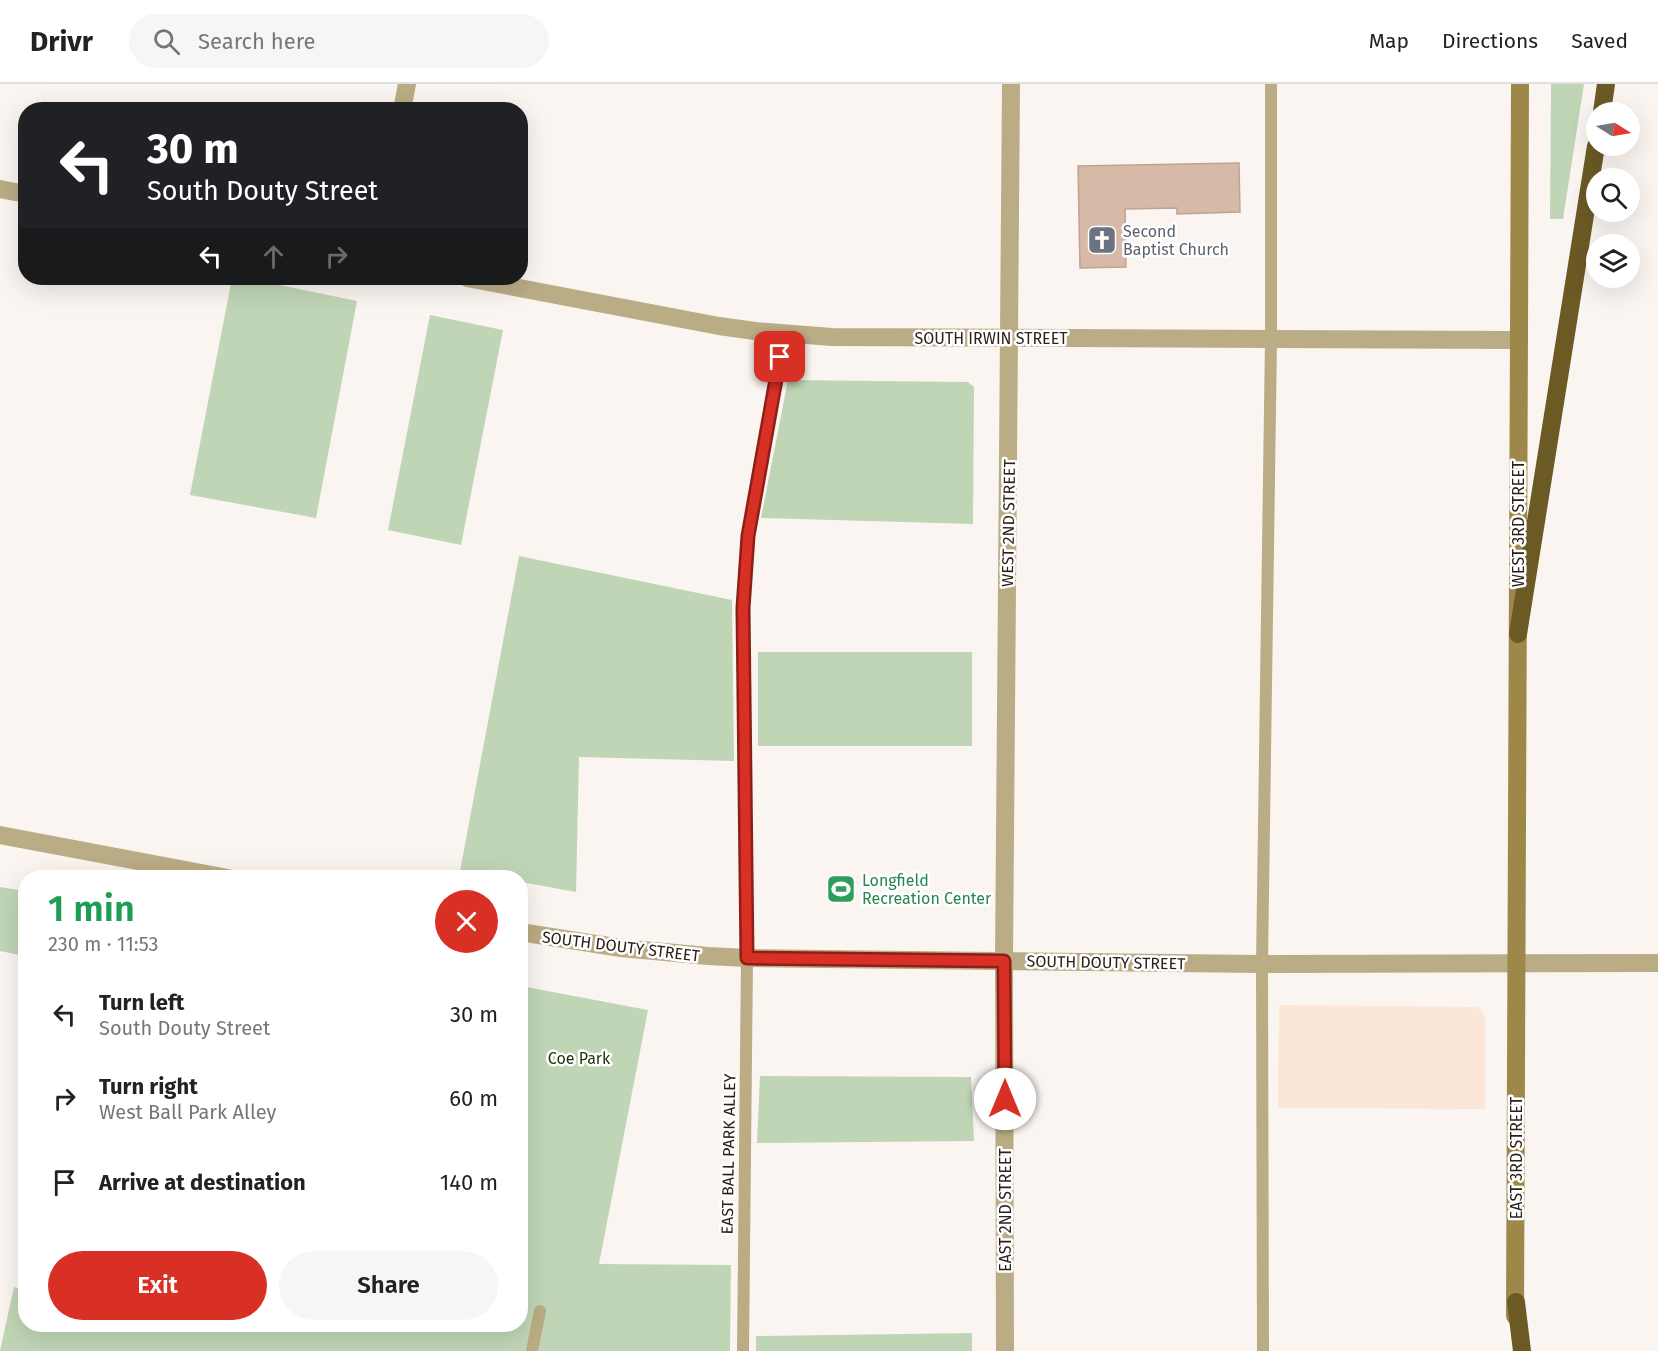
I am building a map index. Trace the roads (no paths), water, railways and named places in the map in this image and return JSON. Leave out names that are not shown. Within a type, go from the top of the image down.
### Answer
[{"type":"highway","points":[[1603,102],[1606,84]]},
{"type":"highway","points":[[1518,634],[1594,156]]},
{"type":"highway","points":[[1516,1302],[1522,1351]]},
{"type":"main road","name":"WEST 3RD STREET","points":[[1517,964],[1520,84]]},
{"type":"main road","name":"EAST 3RD STREET","points":[[1515,1351],[1517,964]]},
{"type":"street","points":[[404,102],[407,84]]},
{"type":"street","name":"WEST 2ND STREET","points":[[1004,961],[1011,84]]},
{"type":"street","points":[[0,189],[18,192]]},
{"type":"street","name":"SOUTH IRWIN STREET","points":[[504,285],[719,326],[832,337],[1519,340]]},
{"type":"street","points":[[0,835],[186,870]]},
{"type":"street","name":"SOUTH DOUTY STREET","points":[[528,934],[621,948],[747,958],[1262,964],[1658,963]]},
{"type":"street","name":"EAST 2ND STREET","points":[[1004,961],[1005,1351]]},
{"type":"lane","points":[[1263,1351],[1262,964],[1271,339],[1271,84]]},
{"type":"lane","name":"EAST BALL PARK ALLEY","points":[[743,1351],[747,958],[743,608],[748,536],[783,334]]},
{"type":"lane","points":[[532,1351],[540,1311]]},
{"type":"place","name":"Second Baptist Church","points":[[1102,240]]},
{"type":"place","name":"Longfield Recreation Center","points":[[841,889]]},
{"type":"park label","name":"Coe Park","points":[[579,1058]]}]
